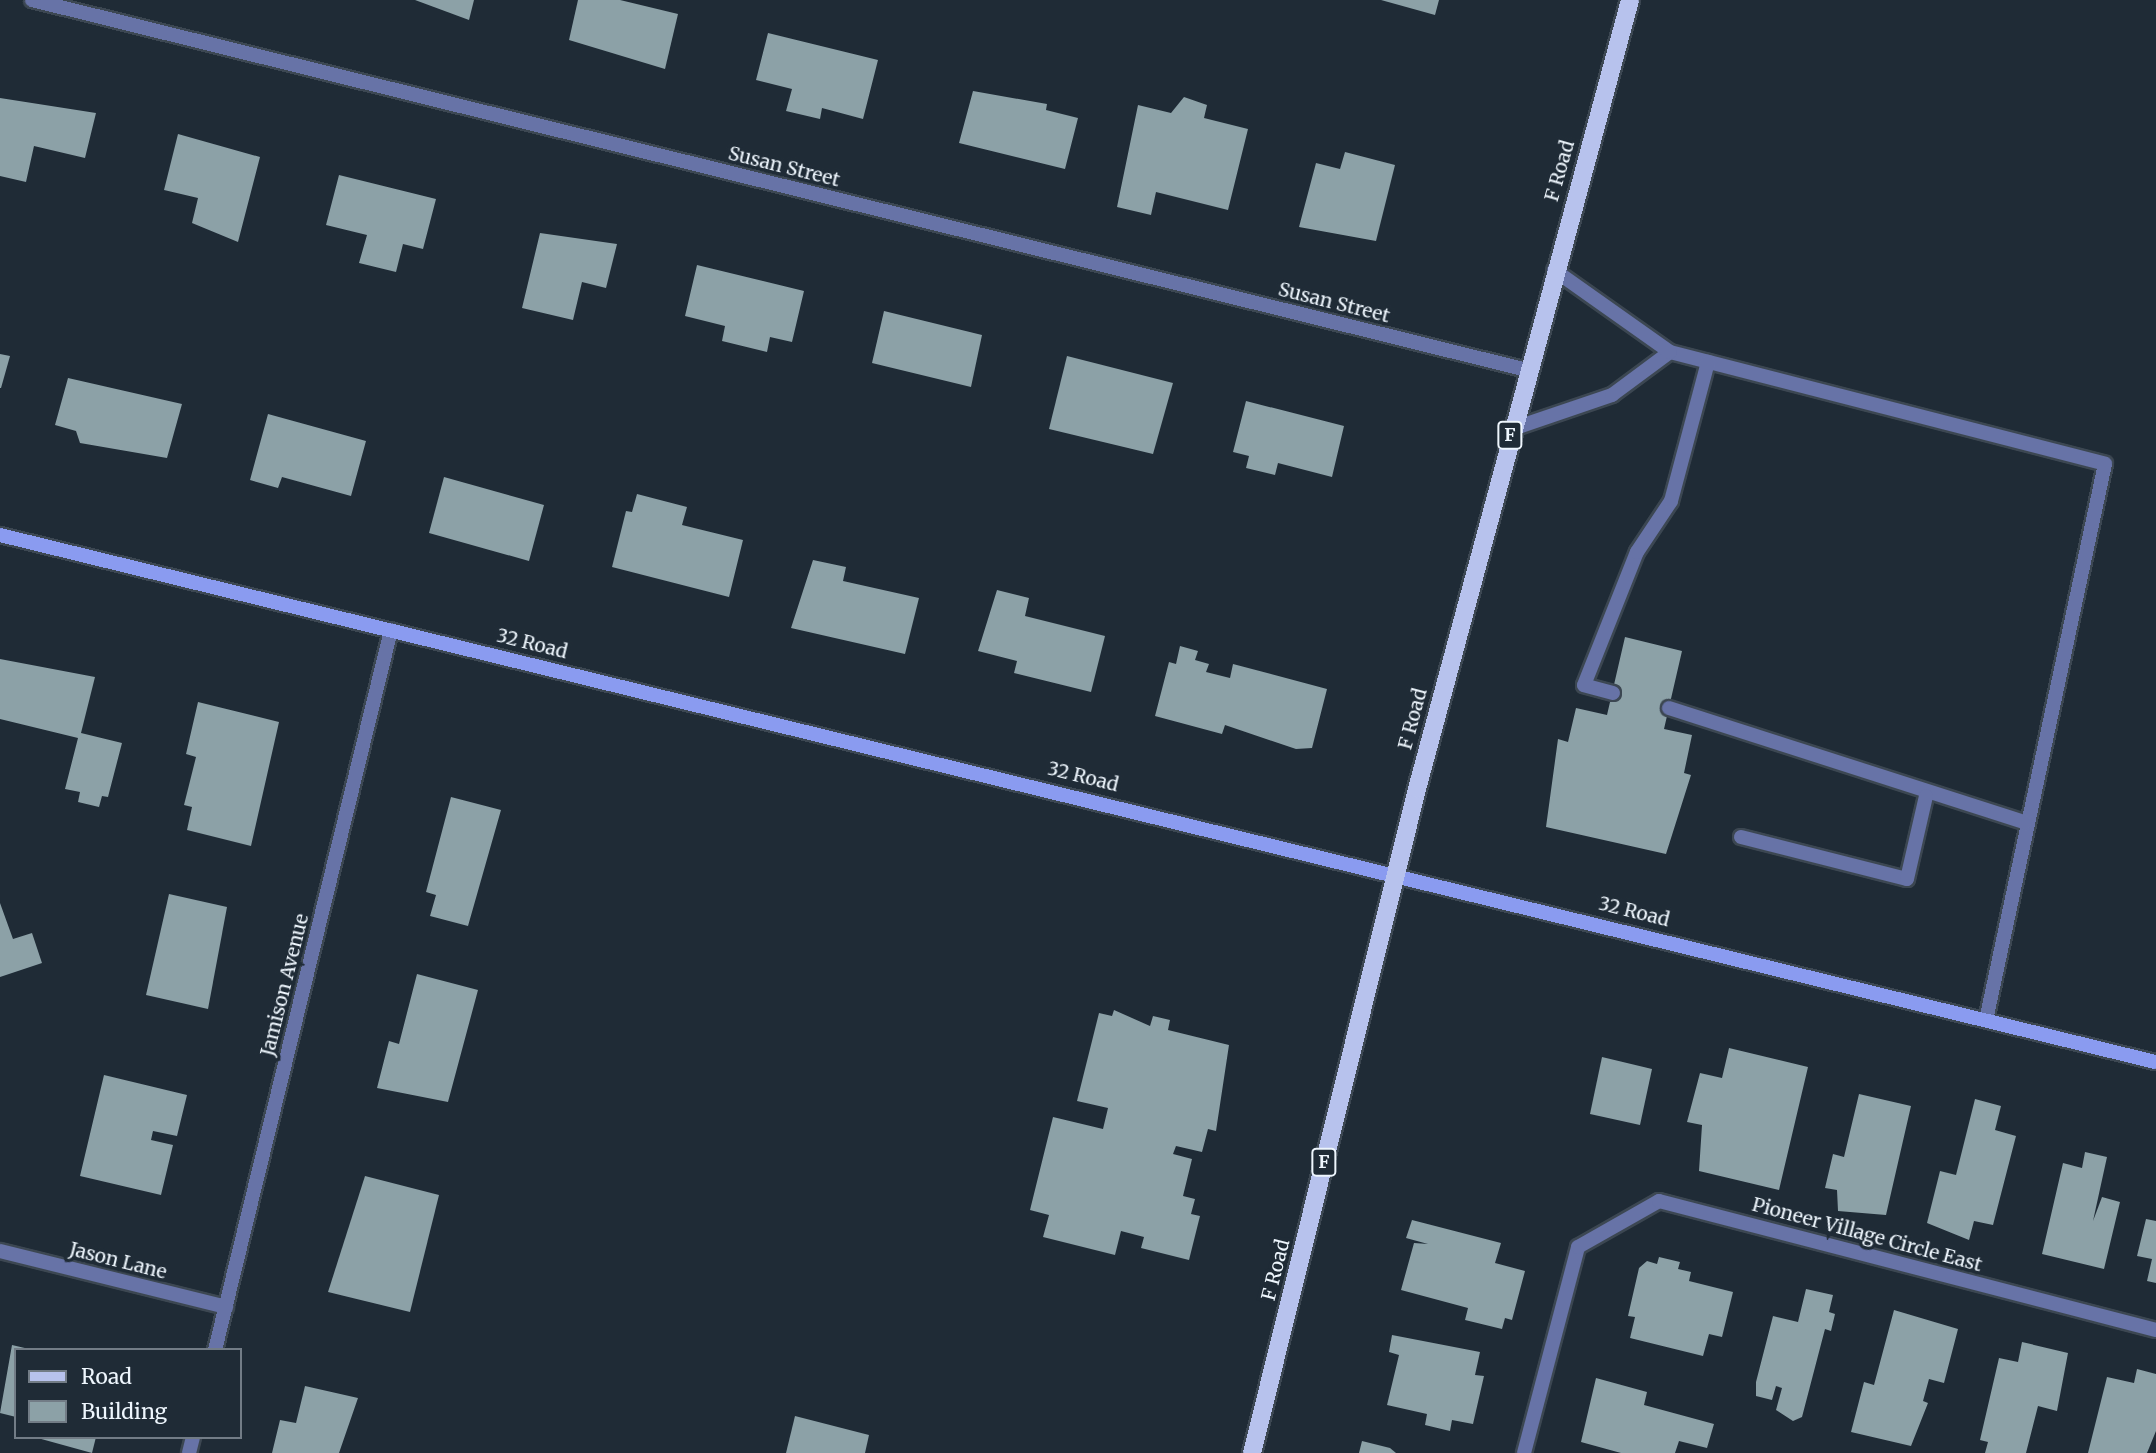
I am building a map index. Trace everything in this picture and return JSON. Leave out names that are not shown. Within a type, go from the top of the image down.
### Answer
[{"type":"main road","name":"F Road","points":[[1252,1453],[1395,872],[1527,370],[1630,0]]},
{"type":"street","name":"Susan Street","points":[[32,0],[1527,370]]},
{"type":"street","points":[[1554,270],[1670,352],[2105,464],[2025,822],[1986,1020]]},
{"type":"street","points":[[1512,429],[1612,395],[1670,352]]},
{"type":"street","points":[[1612,693],[1584,685],[1637,552],[1671,501],[1708,362]]},
{"type":"street","name":"32 Road","points":[[0,535],[1395,872],[2156,1062]]},
{"type":"street","name":"Jamison Avenue","points":[[216,1348],[391,630]]},
{"type":"street","points":[[1669,708],[1926,796],[2025,822]]},
{"type":"street","points":[[1741,837],[1907,879],[1926,796]]},
{"type":"street","name":"Pioneer Village Circle East","points":[[1524,1453],[1578,1247],[1659,1201],[2156,1330]]},
{"type":"street","name":"Jason Lane","points":[[0,1251],[226,1307]]},
{"type":"building","points":[[415,0],[474,0],[469,20]]},
{"type":"building","points":[[578,0],[620,0],[678,14],[665,69],[569,40]]},
{"type":"building","points":[[1381,0],[1439,0],[1435,15]]},
{"type":"building","points":[[768,33],[878,60],[863,119],[822,108],[820,119],[786,111],[792,89],[756,80]]},
{"type":"building","points":[[973,91],[1047,104],[1046,110],[1078,118],[1065,169],[959,143]]},
{"type":"building","points":[[1184,97],[1207,105],[1204,118],[1248,129],[1228,210],[1156,192],[1151,215],[1117,207],[1138,105],[1171,113]]},
{"type":"building","points":[[0,98],[96,113],[85,158],[34,146],[26,182],[0,176]]},
{"type":"building","points":[[178,134],[260,157],[238,242],[192,223],[198,198],[164,190]]},
{"type":"building","points":[[1345,152],[1395,165],[1376,241],[1299,227],[1316,163],[1340,169]]},
{"type":"building","points":[[339,175],[436,199],[423,249],[403,244],[396,272],[359,263],[367,235],[326,225]]},
{"type":"building","points":[[540,233],[617,244],[606,288],[582,282],[573,320],[522,308]]},
{"type":"building","points":[[697,265],[804,291],[792,342],[770,337],[767,352],[722,341],[725,326],[685,316]]},
{"type":"building","points":[[884,311],[982,335],[971,387],[872,363]]},
{"type":"building","points":[[0,354],[10,356],[1,388],[0,388]]},
{"type":"building","points":[[1067,356],[1173,383],[1153,454],[1049,429]]},
{"type":"building","points":[[68,378],[182,404],[167,458],[80,443],[76,431],[55,425]]},
{"type":"building","points":[[1246,401],[1344,426],[1332,477],[1278,463],[1275,475],[1246,468],[1249,456],[1233,452]]},
{"type":"building","points":[[268,414],[366,441],[351,496],[282,477],[278,488],[250,480]]},
{"type":"building","points":[[444,477],[544,505],[529,561],[429,533]]},
{"type":"building","points":[[637,494],[687,507],[682,525],[743,540],[729,597],[612,567],[626,511],[632,512]]},
{"type":"building","points":[[813,560],[846,567],[843,581],[919,598],[905,654],[791,628]]},
{"type":"building","points":[[997,590],[1029,598],[1025,616],[1105,636],[1091,692],[1014,673],[1017,661],[978,651]]},
{"type":"building","points":[[1625,637],[1682,651],[1664,729],[1692,735],[1684,773],[1691,775],[1666,854],[1546,827],[1558,739],[1568,742],[1576,708],[1607,715]]},
{"type":"building","points":[[1180,646],[1198,651],[1195,660],[1209,664],[1206,672],[1230,678],[1233,664],[1327,689],[1312,748],[1296,749],[1225,725],[1222,734],[1155,716],[1169,662],[1176,664]]},
{"type":"building","points":[[0,659],[95,677],[81,733],[122,743],[108,797],[102,796],[99,807],[78,802],[80,792],[65,789],[78,738],[0,719]]},
{"type":"building","points":[[198,702],[279,722],[251,846],[187,830],[192,807],[184,805],[196,757],[186,754]]},
{"type":"building","points":[[451,797],[501,810],[468,926],[430,916],[436,895],[426,892]]},
{"type":"building","points":[[169,894],[227,907],[208,1009],[146,995]]},
{"type":"building","points":[[0,903],[13,939],[32,933],[42,963],[0,977]]},
{"type":"building","points":[[417,974],[478,990],[448,1102],[377,1088],[389,1041],[399,1044]]},
{"type":"building","points":[[1114,1010],[1150,1026],[1153,1016],[1170,1020],[1168,1030],[1229,1045],[1216,1131],[1208,1129],[1202,1152],[1176,1146],[1173,1154],[1192,1159],[1183,1196],[1195,1199],[1191,1214],[1200,1216],[1189,1260],[1141,1248],[1144,1237],[1121,1231],[1115,1255],[1043,1237],[1049,1215],[1030,1210],[1053,1117],[1103,1129],[1108,1108],[1077,1101],[1099,1013],[1112,1016]]},
{"type":"building","points":[[1729,1048],[1808,1067],[1779,1190],[1699,1171],[1702,1125],[1687,1122],[1700,1073],[1722,1078]]},
{"type":"building","points":[[1602,1057],[1652,1069],[1640,1125],[1590,1114]]},
{"type":"building","points":[[104,1075],[187,1095],[177,1136],[153,1131],[151,1140],[173,1145],[161,1195],[80,1176]]},
{"type":"building","points":[[1859,1094],[1911,1106],[1886,1215],[1838,1211],[1837,1190],[1825,1188],[1833,1154],[1844,1157]]},
{"type":"building","points":[[1975,1099],[2001,1106],[1995,1130],[2016,1136],[1993,1225],[1974,1221],[1969,1240],[1927,1223],[1940,1171],[1956,1175]]},
{"type":"building","points":[[2085,1152],[2107,1157],[2093,1221],[2102,1197],[2120,1202],[2104,1269],[2042,1254],[2063,1163],[2082,1168]]},
{"type":"building","points":[[365,1176],[439,1195],[410,1312],[328,1292]]},
{"type":"building","points":[[2146,1219],[2156,1221],[2156,1283],[2147,1281],[2152,1259],[2137,1256]]},
{"type":"building","points":[[1412,1220],[1501,1243],[1495,1263],[1525,1271],[1512,1320],[1505,1318],[1502,1329],[1465,1320],[1468,1308],[1401,1290],[1414,1243],[1428,1244],[1406,1238]]},
{"type":"building","points":[[1659,1257],[1680,1262],[1678,1269],[1691,1272],[1689,1281],[1733,1292],[1722,1337],[1709,1334],[1703,1356],[1630,1338],[1635,1317],[1628,1316],[1639,1268],[1647,1261],[1657,1264]]},
{"type":"building","points":[[1806,1289],[1833,1295],[1829,1312],[1835,1314],[1831,1331],[1825,1329],[1802,1417],[1793,1421],[1776,1410],[1782,1388],[1776,1386],[1772,1400],[1756,1396],[1756,1382],[1773,1316],[1798,1322]]},
{"type":"building","points":[[1894,1310],[1958,1329],[1944,1383],[1929,1379],[1923,1401],[1928,1403],[1911,1446],[1851,1432],[1864,1382],[1874,1385]]},
{"type":"building","points":[[1392,1335],[1480,1352],[1475,1375],[1484,1376],[1473,1424],[1452,1420],[1450,1431],[1425,1425],[1427,1414],[1387,1405],[1399,1355],[1389,1352]]},
{"type":"building","points":[[2022,1342],[2068,1353],[2057,1411],[2038,1406],[2026,1453],[1985,1453],[1988,1442],[1980,1440],[1999,1358],[2018,1362]]},
{"type":"building","points":[[12,1345],[25,1348],[14,1348],[14,1416],[0,1413]]},
{"type":"building","points":[[2137,1369],[2156,1374],[2156,1431],[2147,1453],[2088,1453],[2107,1377],[2134,1383]]},
{"type":"building","points":[[1596,1378],[1647,1392],[1644,1405],[1714,1424],[1707,1448],[1679,1441],[1675,1453],[1621,1453],[1581,1442]]},
{"type":"building","points":[[305,1386],[358,1398],[339,1453],[272,1453],[280,1420],[296,1423]]},
{"type":"building","points":[[795,1416],[869,1435],[865,1453],[786,1453]]},
{"type":"building","points":[[41,1439],[96,1439],[92,1453]]},
{"type":"building","points":[[1362,1441],[1390,1448],[1396,1453],[1359,1453]]}]
